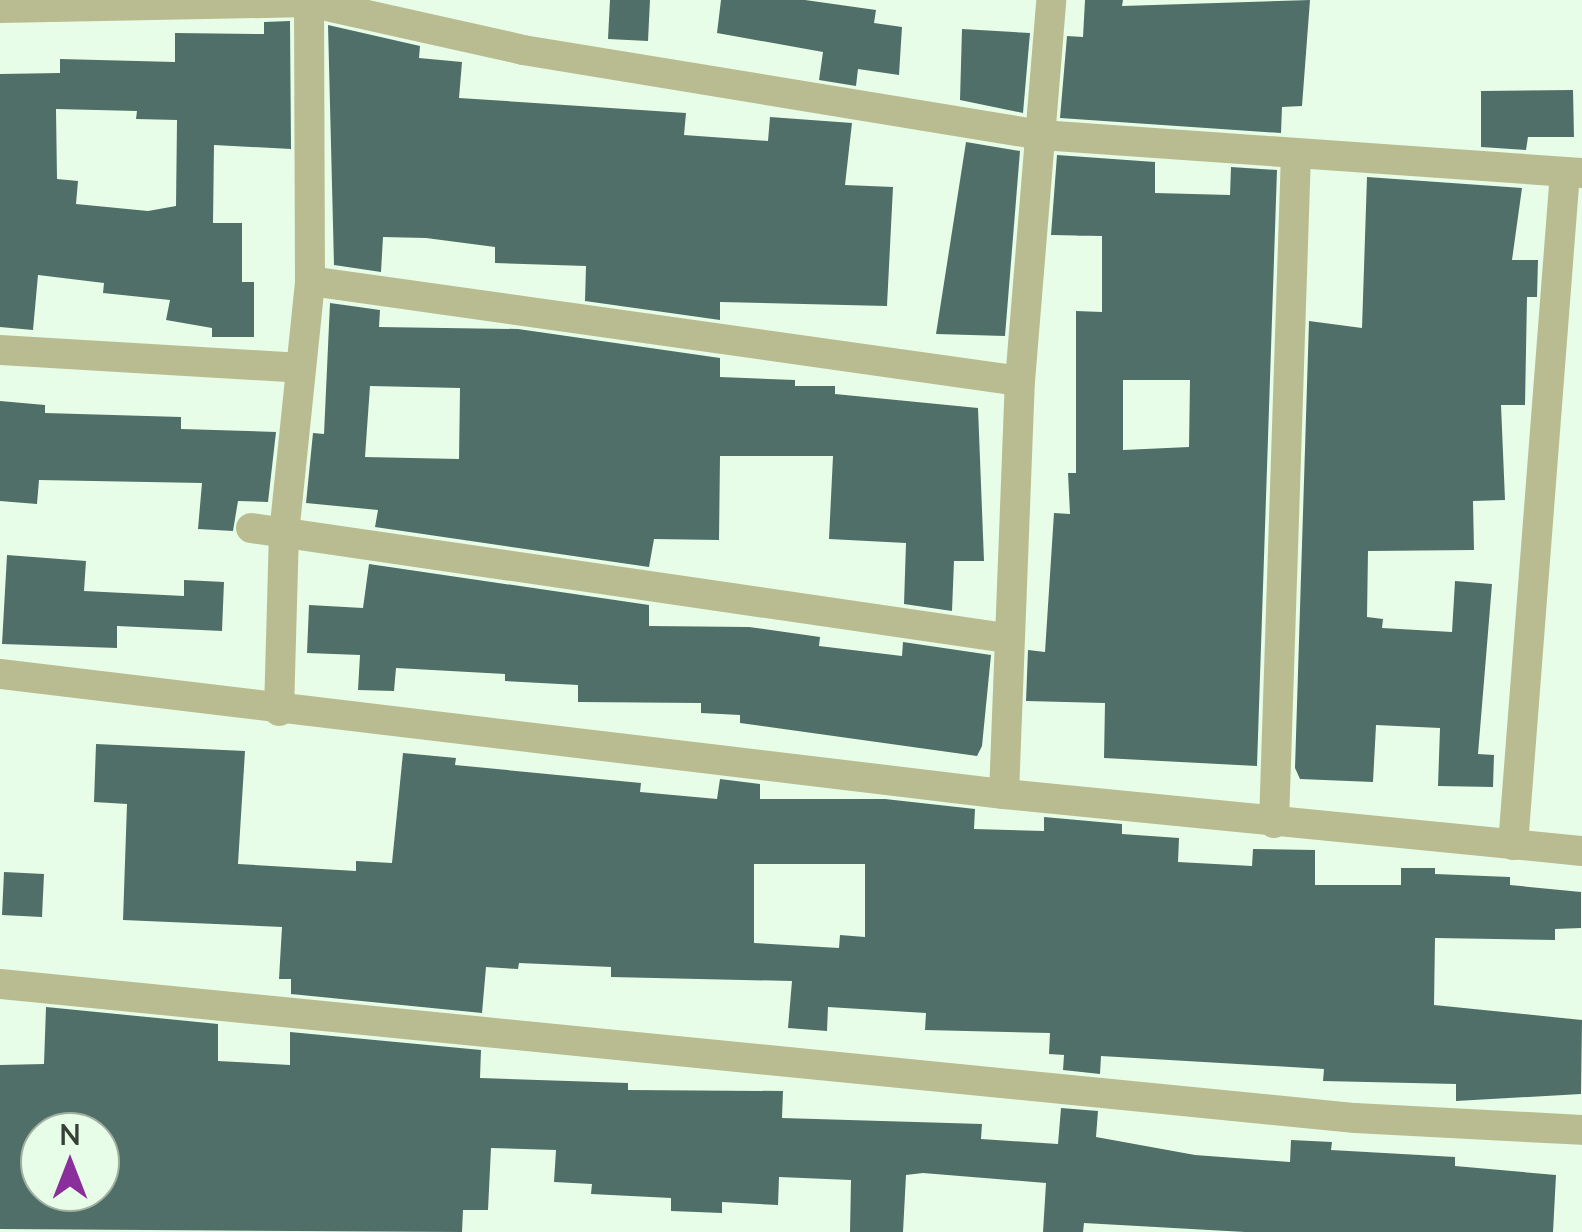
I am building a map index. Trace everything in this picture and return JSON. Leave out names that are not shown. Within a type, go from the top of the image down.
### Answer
[{"type":"street","points":[[1004,794],[1006,638],[1020,381],[1051,0]]},
{"type":"street","points":[[279,711],[284,534],[310,281],[309,1]]},
{"type":"street","points":[[0,8],[309,1],[523,50],[1041,136],[1574,173],[1513,845]]},
{"type":"street","points":[[1274,824],[1296,153]]},
{"type":"street","points":[[310,281],[1020,381]]},
{"type":"street","points":[[0,350],[300,368]]},
{"type":"street","points":[[251,528],[1006,638]]},
{"type":"street","points":[[0,674],[279,711],[1004,794],[1274,824],[1582,851]]},
{"type":"street","points":[[0,984],[1336,1116],[1582,1130]]},
{"type":"building","points":[[610,0],[650,0],[648,41],[608,39]]},
{"type":"building","points":[[721,0],[805,0],[876,10],[874,23],[902,27],[899,75],[858,69],[856,86],[819,80],[823,52],[717,33]]},
{"type":"building","points":[[1085,0],[1123,0],[1122,6],[1310,0],[1302,106],[1282,107],[1281,133],[1060,118],[1067,36],[1083,37]]},
{"type":"building","points":[[290,21],[291,149],[214,145],[213,223],[242,223],[242,282],[254,282],[254,337],[212,337],[212,328],[166,320],[170,300],[103,293],[104,283],[38,275],[33,330],[0,327],[0,74],[60,73],[60,59],[175,62],[175,33],[264,34],[264,22]],"holes":[[[56,109],[137,111],[136,119],[177,120],[176,206],[148,211],[76,204],[78,181],[57,179]]]},
{"type":"building","points":[[328,25],[420,46],[419,58],[462,62],[459,98],[686,113],[684,135],[768,141],[770,117],[852,123],[845,185],[893,187],[887,306],[720,302],[720,320],[585,301],[586,266],[495,263],[495,247],[426,238],[383,237],[381,272],[334,265]]},
{"type":"building","points":[[962,29],[1030,33],[1023,113],[960,100]]},
{"type":"building","points":[[1573,90],[1574,137],[1528,137],[1526,150],[1481,147],[1481,91]]},
{"type":"building","points":[[966,142],[1020,151],[1005,336],[936,334]]},
{"type":"building","points":[[1057,155],[1155,162],[1155,193],[1230,195],[1231,167],[1277,170],[1257,766],[1104,758],[1105,703],[1026,701],[1028,650],[1045,652],[1054,513],[1070,514],[1068,473],[1076,473],[1076,311],[1102,312],[1102,236],[1051,235]],"holes":[[[1123,380],[1190,380],[1189,447],[1123,450]]]},
{"type":"building","points":[[1367,177],[1522,188],[1512,260],[1538,260],[1537,297],[1527,297],[1525,405],[1501,405],[1505,500],[1473,501],[1474,550],[1368,551],[1367,617],[1383,619],[1382,628],[1452,632],[1455,581],[1492,584],[1478,754],[1494,755],[1493,787],[1438,786],[1440,728],[1376,725],[1373,782],[1300,779],[1295,768],[1309,321],[1362,328]]},
{"type":"building","points":[[330,303],[380,310],[379,327],[518,329],[720,358],[720,377],[795,380],[795,386],[835,386],[835,394],[978,408],[984,561],[954,561],[952,611],[904,604],[906,543],[829,539],[833,456],[720,456],[719,540],[654,539],[649,567],[375,527],[378,510],[306,503],[313,433],[324,434]],"holes":[[[370,386],[460,388],[459,459],[365,457]]]},
{"type":"building","points":[[0,401],[45,405],[45,413],[181,417],[181,429],[276,432],[268,502],[238,501],[233,531],[198,529],[202,483],[39,480],[37,504],[0,501]]},
{"type":"building","points":[[7,555],[86,561],[84,591],[184,596],[184,580],[224,582],[222,631],[117,626],[117,648],[2,644]]},
{"type":"building","points":[[369,564],[649,605],[649,626],[749,627],[820,637],[819,646],[902,656],[903,642],[991,655],[982,746],[977,756],[740,723],[740,715],[701,713],[701,703],[578,702],[578,685],[505,681],[505,674],[396,668],[394,691],[358,690],[360,655],[307,653],[309,605],[363,608]]},
{"type":"building","points":[[96,744],[245,751],[238,864],[356,871],[356,861],[392,863],[403,753],[456,758],[455,765],[641,783],[640,792],[717,799],[720,779],[760,784],[760,799],[885,799],[975,809],[974,829],[1044,831],[1044,817],[1122,824],[1122,834],[1179,838],[1178,862],[1252,866],[1253,849],[1315,850],[1315,885],[1401,885],[1401,868],[1435,868],[1435,874],[1510,877],[1510,885],[1581,892],[1581,928],[1555,929],[1555,940],[1435,938],[1434,1005],[1582,1020],[1581,1094],[1456,1101],[1456,1084],[1323,1081],[1324,1069],[1101,1056],[1100,1074],[1063,1070],[1064,1055],[1049,1054],[1050,1033],[925,1030],[926,1013],[828,1007],[827,1031],[788,1028],[792,981],[611,977],[611,967],[519,963],[518,969],[486,967],[482,1013],[291,994],[291,979],[279,979],[282,927],[123,920],[127,804],[94,802]],"holes":[[[754,864],[865,864],[865,937],[840,935],[839,948],[754,943]]]},
{"type":"building","points":[[4,872],[44,874],[42,917],[2,915]]},
{"type":"building","points":[[46,1007],[218,1024],[218,1061],[290,1065],[290,1032],[481,1050],[480,1078],[628,1083],[628,1090],[783,1091],[782,1118],[982,1124],[981,1139],[1058,1144],[1061,1108],[1098,1111],[1096,1137],[1195,1155],[1290,1162],[1291,1140],[1332,1142],[1331,1150],[1455,1157],[1455,1166],[1556,1175],[1553,1232],[1245,1232],[1084,1223],[1083,1232],[1043,1232],[1046,1183],[923,1173],[906,1175],[903,1232],[850,1232],[851,1180],[779,1177],[778,1205],[722,1202],[722,1213],[671,1211],[671,1198],[591,1194],[592,1184],[554,1182],[556,1150],[491,1148],[488,1210],[463,1210],[462,1232],[0,1229],[0,1065],[44,1064]]}]
